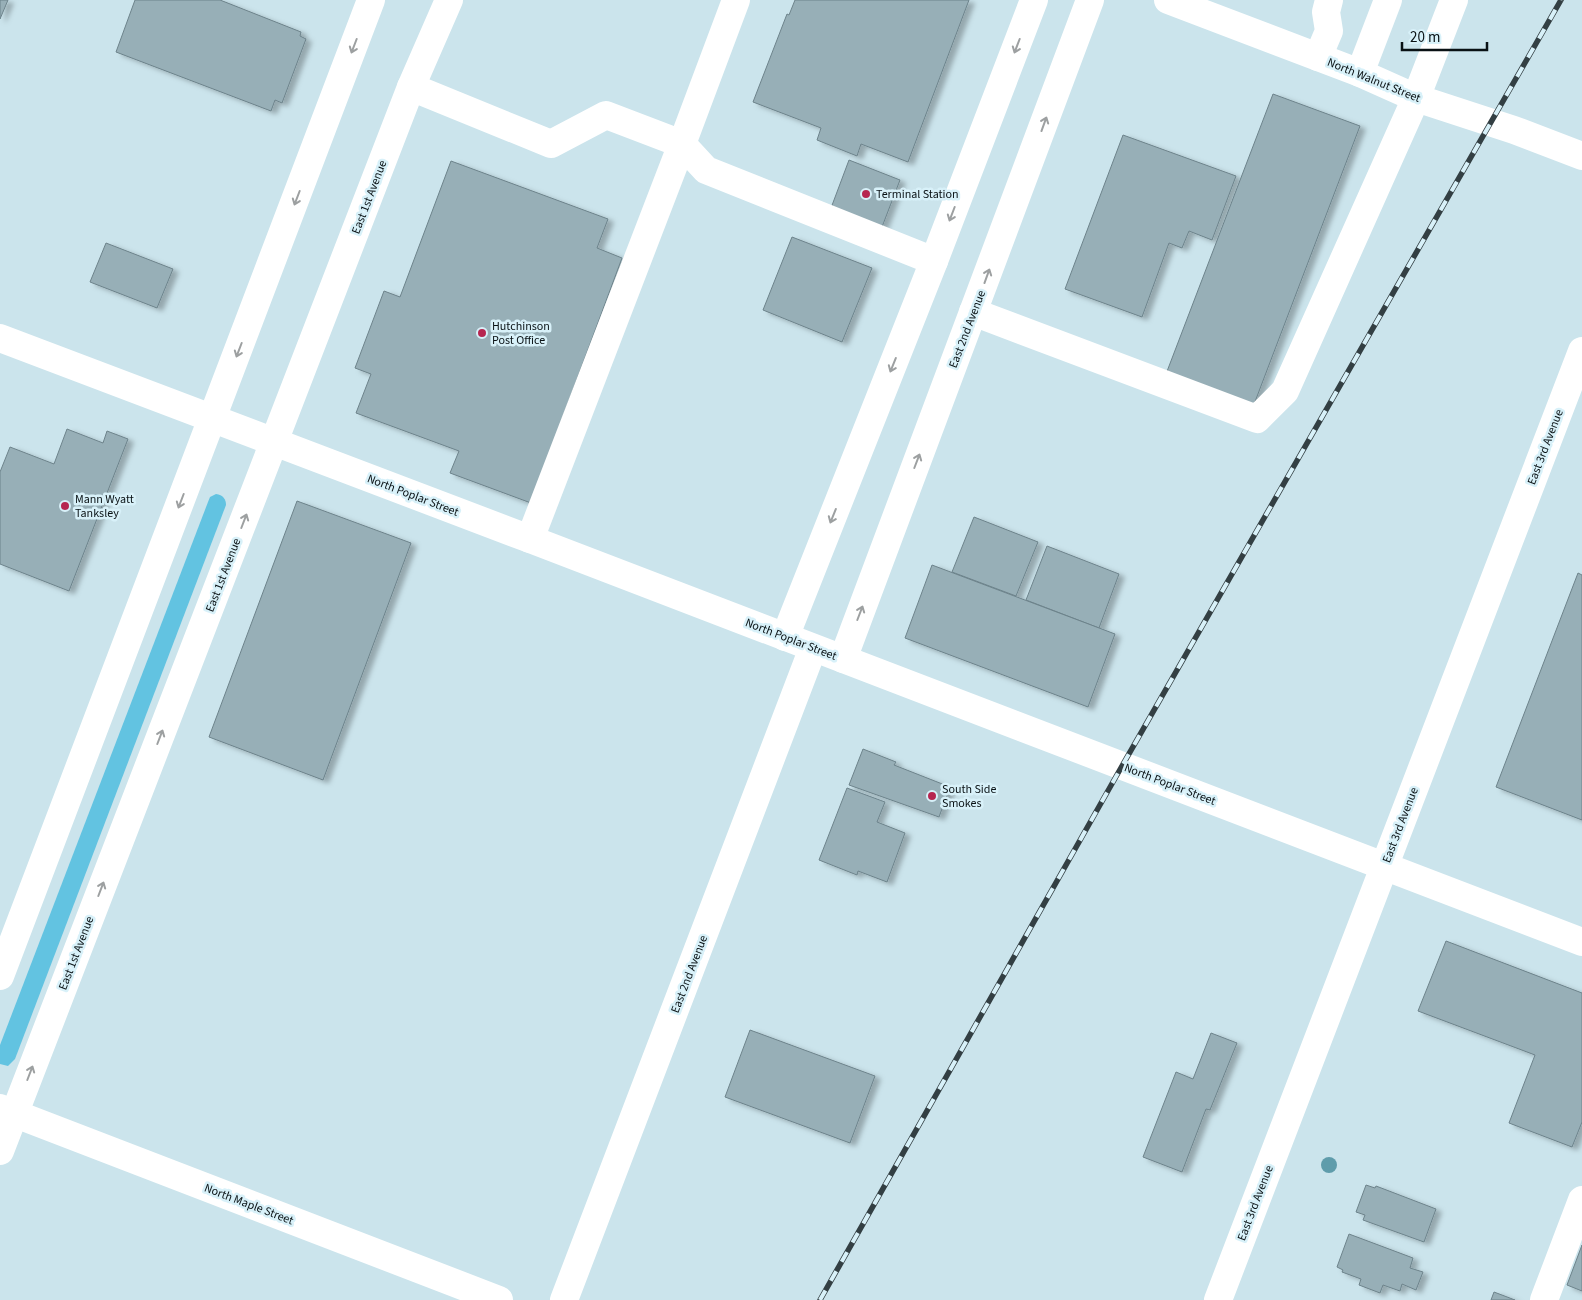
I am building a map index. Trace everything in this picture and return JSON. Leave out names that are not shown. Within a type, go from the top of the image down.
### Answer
[{"type":"street","points":[[0,976],[372,0]]},
{"type":"street","name":"East 1st Avenue","points":[[0,1151],[7,1111],[274,443],[411,87],[449,0]]},
{"type":"street","points":[[530,539],[736,0]]},
{"type":"street","points":[[785,637],[934,261],[1034,0]]},
{"type":"street","name":"East 2nd Avenue","points":[[843,659],[1090,0]]},
{"type":"street","name":"North Walnut Street","points":[[1168,0],[1360,73],[1416,98],[1514,130],[1582,156]]},
{"type":"street","points":[[1318,57],[1328,31],[1326,12],[1329,0]]},
{"type":"street","points":[[1328,31],[1343,18],[1347,0]]},
{"type":"street","points":[[1360,73],[1388,0]]},
{"type":"street","points":[[973,312],[1257,419],[1285,391],[1416,98],[1454,0]]},
{"type":"street","points":[[411,87],[551,144],[606,115],[682,144],[706,170],[934,261]]},
{"type":"street","name":"North Poplar Street","points":[[0,338],[1582,942]]},
{"type":"street","name":"East 3rd Avenue","points":[[1218,1300],[1582,351]]},
{"type":"street","name":"East 2nd Avenue","points":[[564,1300],[813,648]]},
{"type":"street","name":"North Maple Street","points":[[7,1111],[499,1300]]},
{"type":"street","points":[[1544,1300],[1582,1200]]},
{"type":"shaded area","points":[[216,494],[224,498],[226,505],[15,1059],[8,1066],[0,1064],[0,1045],[208,502],[210,497]]},
{"type":"building","points":[[0,0],[8,0],[0,19]]},
{"type":"building","points":[[135,0],[220,0],[301,32],[300,36],[306,39],[282,103],[275,100],[271,111],[116,52]]},
{"type":"building","points":[[795,0],[969,0],[908,162],[861,144],[857,156],[817,140],[821,128],[753,102],[787,14],[789,15]]},
{"type":"building","points":[[1273,94],[1360,126],[1253,407],[1166,374]]},
{"type":"building","points":[[1123,135],[1236,176],[1212,240],[1189,231],[1182,248],[1169,243],[1142,317],[1065,289]]},
{"type":"building","name":"Terminal Station","points":[[849,160],[900,180],[882,227],[831,208]]},
{"type":"building","name":"Hutchinson Post Office","points":[[451,161],[608,219],[597,248],[622,258],[531,503],[450,473],[459,451],[356,413],[371,374],[355,368],[384,291],[400,297]]},
{"type":"building","points":[[792,237],[872,268],[842,342],[763,310]]},
{"type":"building","points":[[106,243],[173,269],[157,308],[90,282]]},
{"type":"building","points":[[67,429],[103,443],[107,431],[128,439],[69,591],[0,564],[0,472],[10,447],[54,464]]},
{"type":"building","points":[[297,501],[411,543],[323,780],[209,737]]},
{"type":"building","points":[[974,517],[1038,542],[1016,596],[952,572]]},
{"type":"building","points":[[1047,546],[1119,574],[1099,628],[1026,600]]},
{"type":"building","points":[[932,565],[1115,634],[1088,707],[905,638]]},
{"type":"building","points":[[1578,573],[1582,575],[1582,820],[1496,787]]},
{"type":"building","points":[[863,749],[896,762],[894,765],[950,787],[939,817],[849,785]]},
{"type":"building","points":[[847,788],[885,802],[877,822],[905,833],[887,882],[858,871],[857,875],[819,860]]},
{"type":"building","points":[[1446,941],[1582,993],[1582,1122],[1572,1147],[1509,1123],[1535,1055],[1418,1011]]},
{"type":"building","points":[[750,1030],[875,1076],[850,1143],[725,1097]]},
{"type":"building","points":[[1211,1033],[1237,1043],[1210,1110],[1206,1109],[1182,1172],[1143,1157],[1176,1072],[1193,1079]]},
{"type":"building","points":[[1366,1185],[1375,1188],[1376,1186],[1436,1209],[1424,1242],[1363,1220],[1365,1215],[1356,1212]]},
{"type":"building","points":[[1349,1234],[1413,1258],[1410,1268],[1423,1272],[1416,1290],[1402,1284],[1400,1291],[1383,1285],[1380,1293],[1359,1285],[1361,1279],[1342,1272],[1343,1270],[1337,1267]]},
{"type":"building","points":[[1582,1245],[1582,1291],[1567,1285]]},
{"type":"building","points":[[1494,1292],[1515,1300],[1491,1300]]},
{"type":"railway","points":[[820,1300],[1122,766],[1561,0]]},
{"type":"place","name":"Terminal Station","points":[[866,194]]},
{"type":"place","name":"Hutchinson Post Office","points":[[482,333]]},
{"type":"place","name":"Mann Wyatt Tanksley","points":[[65,506]]},
{"type":"place","name":"South Side Smokes","points":[[932,796]]}]
